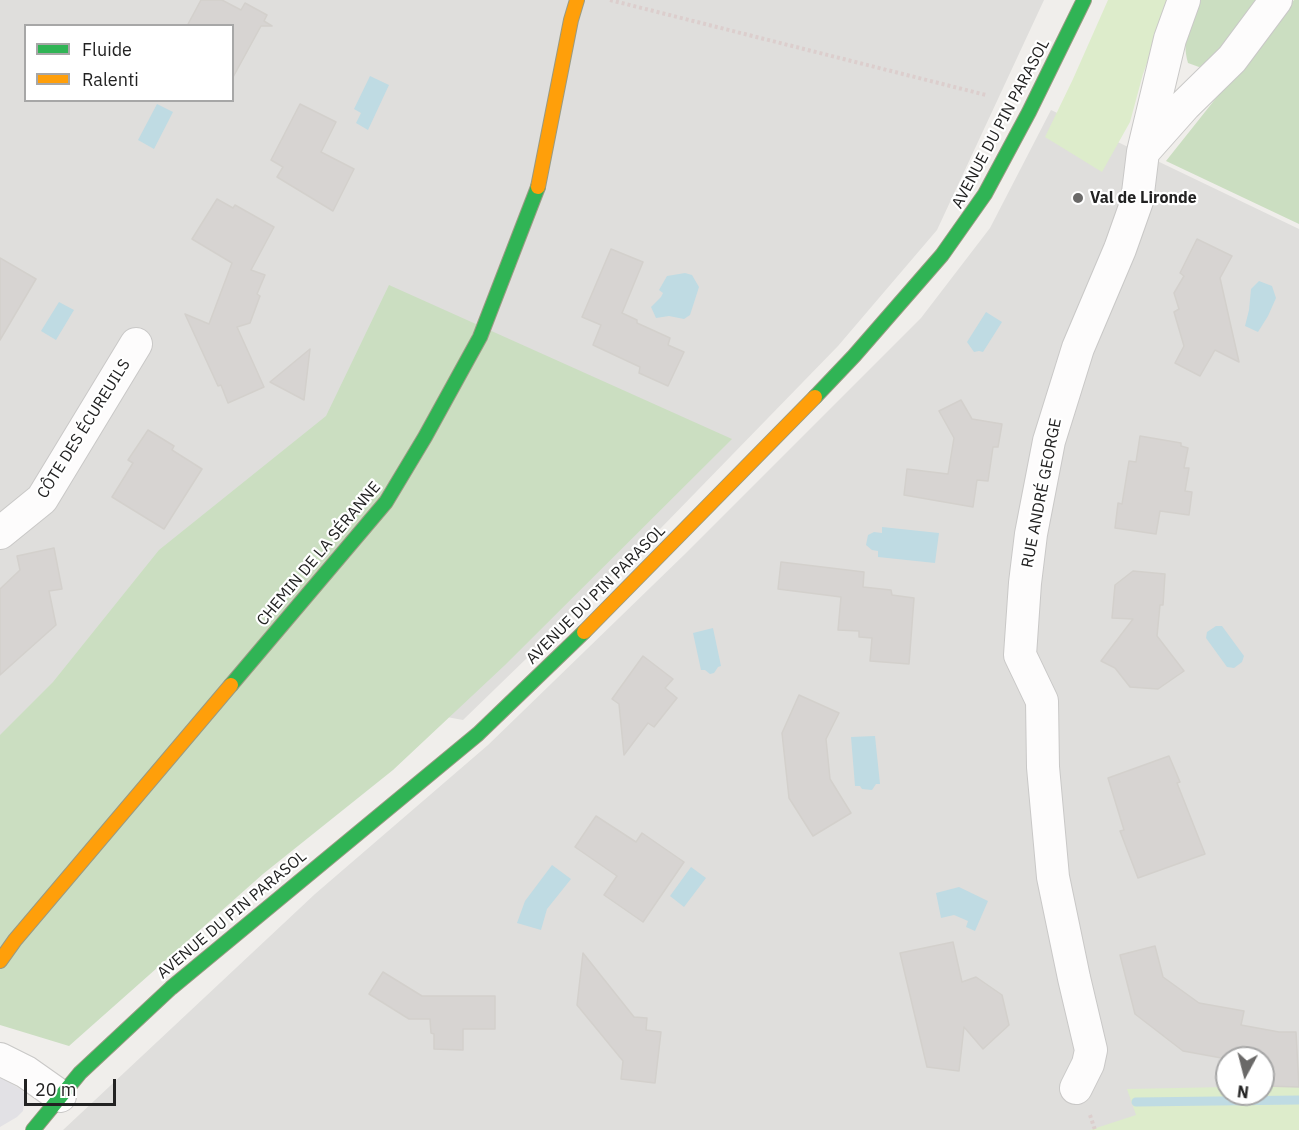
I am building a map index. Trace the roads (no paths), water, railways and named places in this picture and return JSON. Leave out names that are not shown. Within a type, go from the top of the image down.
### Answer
[{"type":"street","name":"CHEMIN DE LA SÉRANNE","points":[[0,961],[15,940],[386,502],[480,337],[537,194],[571,20],[577,0]]},
{"type":"street","name":"AVENUE DU PIN PARASOL","points":[[33,1130],[60,1096],[106,1047],[171,988],[478,734],[577,639],[766,449],[854,356],[942,255],[985,194],[1029,112],[1084,0]]},
{"type":"street","name":"RUE ANDRÉ GEORGE","points":[[1076,1088],[1088,1064],[1091,1050],[1053,877],[1043,767],[1042,701],[1020,655],[1025,583],[1031,534],[1049,441],[1078,348],[1120,249],[1137,201],[1143,153],[1170,39],[1184,0]]},
{"type":"street","points":[[1143,153],[1185,105],[1232,59],[1276,0]]},
{"type":"street","name":"CÔTE DES ÉCUREUILS","points":[[0,533],[42,499],[136,344]]},
{"type":"street","points":[[0,1059],[26,1072],[60,1096]]},
{"type":"water","points":[[370,76],[389,85],[368,130],[356,123],[361,113],[354,109]]},
{"type":"water","points":[[157,104],[173,112],[154,149],[138,140]]},
{"type":"water","points":[[685,273],[692,275],[699,287],[690,315],[684,319],[669,316],[656,318],[651,307],[661,297],[663,293],[659,290],[667,276]]},
{"type":"water","points":[[1259,281],[1272,286],[1276,298],[1258,332],[1245,326],[1251,289]]},
{"type":"water","points":[[59,302],[74,310],[56,340],[41,331]]},
{"type":"water","points":[[986,312],[1002,322],[983,352],[974,352],[967,342]]},
{"type":"water","points":[[882,527],[939,533],[935,563],[878,557],[878,551],[866,545],[868,535],[874,532],[882,533]]},
{"type":"water","points":[[1216,626],[1222,626],[1244,656],[1242,662],[1234,668],[1227,667],[1206,638],[1207,632]]},
{"type":"water","points":[[713,628],[721,666],[710,674],[701,670],[693,633]]},
{"type":"water","points":[[875,736],[880,784],[876,784],[872,790],[862,789],[860,786],[855,786],[851,737]]},
{"type":"water","points":[[552,865],[571,879],[547,909],[541,930],[517,923],[525,901]]},
{"type":"water","points":[[691,867],[706,878],[684,907],[670,896]]},
{"type":"water","points":[[959,887],[988,901],[975,931],[966,927],[968,921],[954,915],[941,918],[936,893]]},
{"type":"waterway","points":[[1136,1102],[1299,1100]]},
{"type":"place","name":"Val de Lironde","points":[[1078,198]]}]
